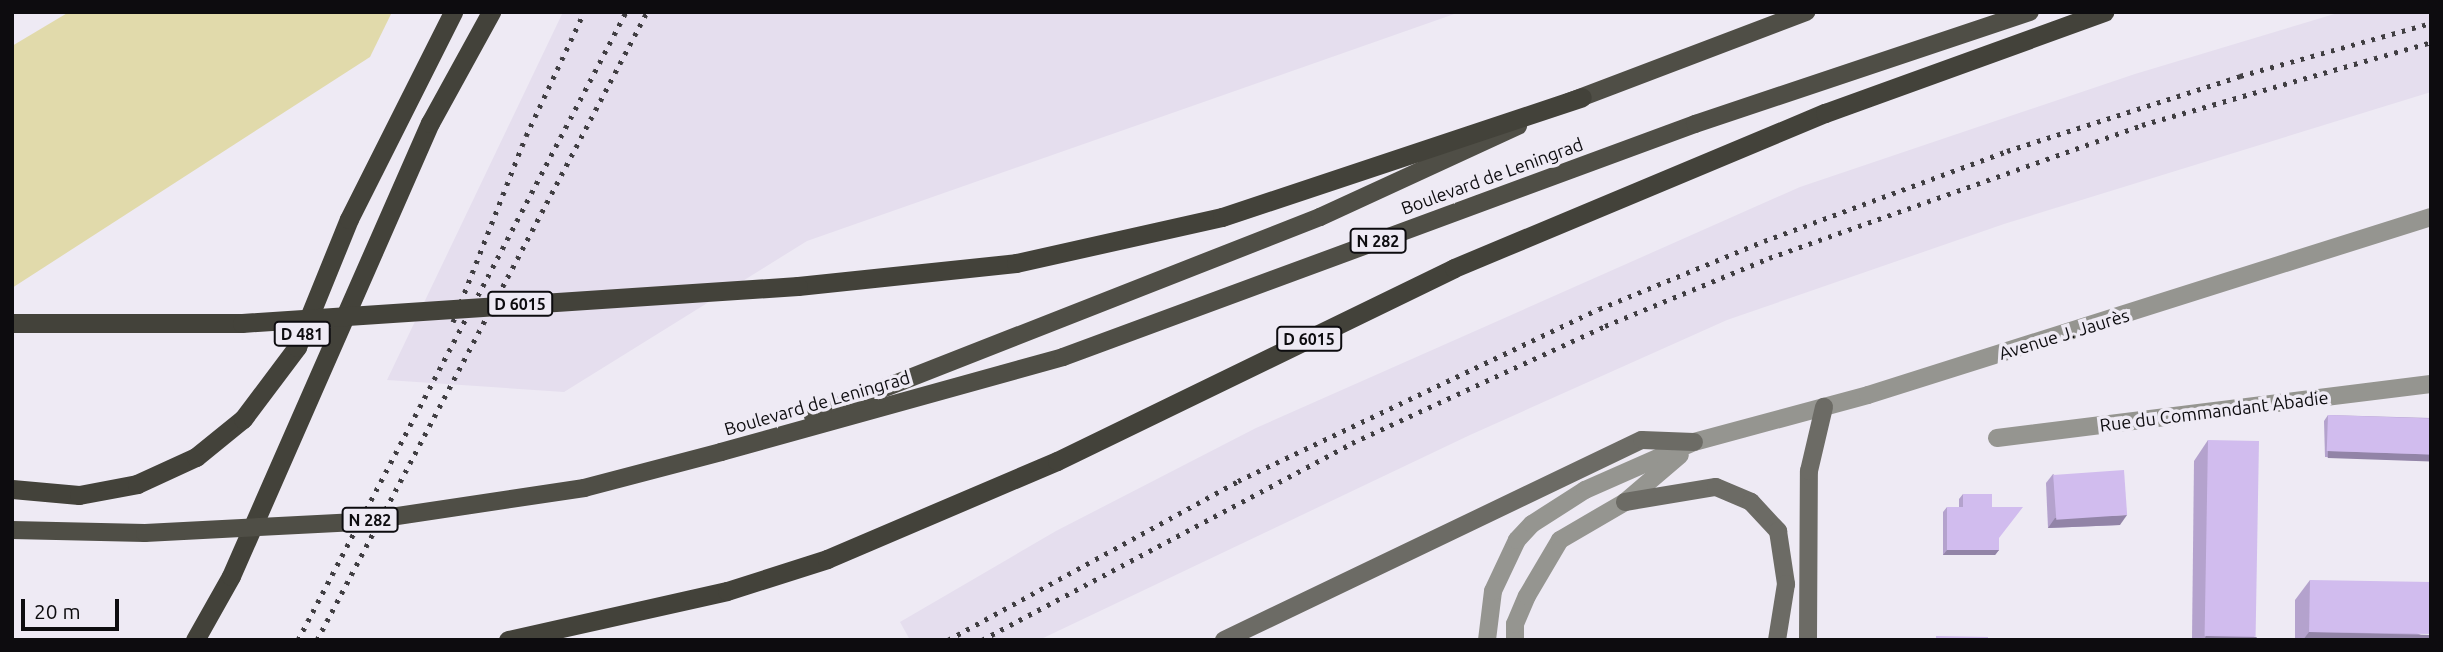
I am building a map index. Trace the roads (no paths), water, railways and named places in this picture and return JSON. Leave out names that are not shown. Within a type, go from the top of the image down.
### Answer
[{"type":"highway","name":"D 481","points":[[12,489],[79,495],[137,484],[196,457],[243,419],[297,347],[349,219],[453,12]]},
{"type":"highway","name":"D 481","points":[[195,640],[231,576],[430,123],[491,12]]},
{"type":"highway","name":"D 6015","points":[[508,640],[727,591],[827,559],[1057,461],[1454,268],[1825,113],[2104,12]]},
{"type":"highway","name":"D 6015","points":[[12,323],[242,323],[798,286],[1016,263],[1222,217],[1582,97]]},
{"type":"main road","name":"Boulevard de Leningrad","points":[[721,452],[1320,217],[1582,97],[1805,12]]},
{"type":"main road","name":"Boulevard de Leningrad","points":[[721,452],[1063,357],[1695,124],[2030,12]]},
{"type":"main road","points":[[1808,640],[1809,471],[1824,407]]},
{"type":"main road","points":[[1223,640],[1642,440],[1695,442]]},
{"type":"main road","name":"N 282","points":[[12,530],[171,532],[357,522],[584,488],[721,452]]},
{"type":"main road","points":[[1625,502],[1716,487],[1751,502],[1778,531],[1786,584],[1777,640]]},
{"type":"street","name":"Avenue J. Jaurès","points":[[1486,640],[1493,591],[1517,540],[1532,523],[1586,490],[1695,442],[1824,407],[2431,217]]},
{"type":"street","name":"Rue du Commandant Abadie","points":[[1997,438],[2431,383]]},
{"type":"street","points":[[1515,640],[1515,624],[1527,596],[1560,540],[1625,502],[1695,442]]},
{"type":"railway","points":[[453,322],[526,136],[584,12]]},
{"type":"railway","points":[[298,640],[626,12]]},
{"type":"railway","points":[[317,640],[647,12]]},
{"type":"railway","points":[[948,640],[1238,481],[1599,309],[1764,241],[2007,151],[2240,76],[2431,23]]},
{"type":"railway","points":[[982,640],[1352,443],[1605,326],[1769,258],[2142,125],[2431,42]]}]
